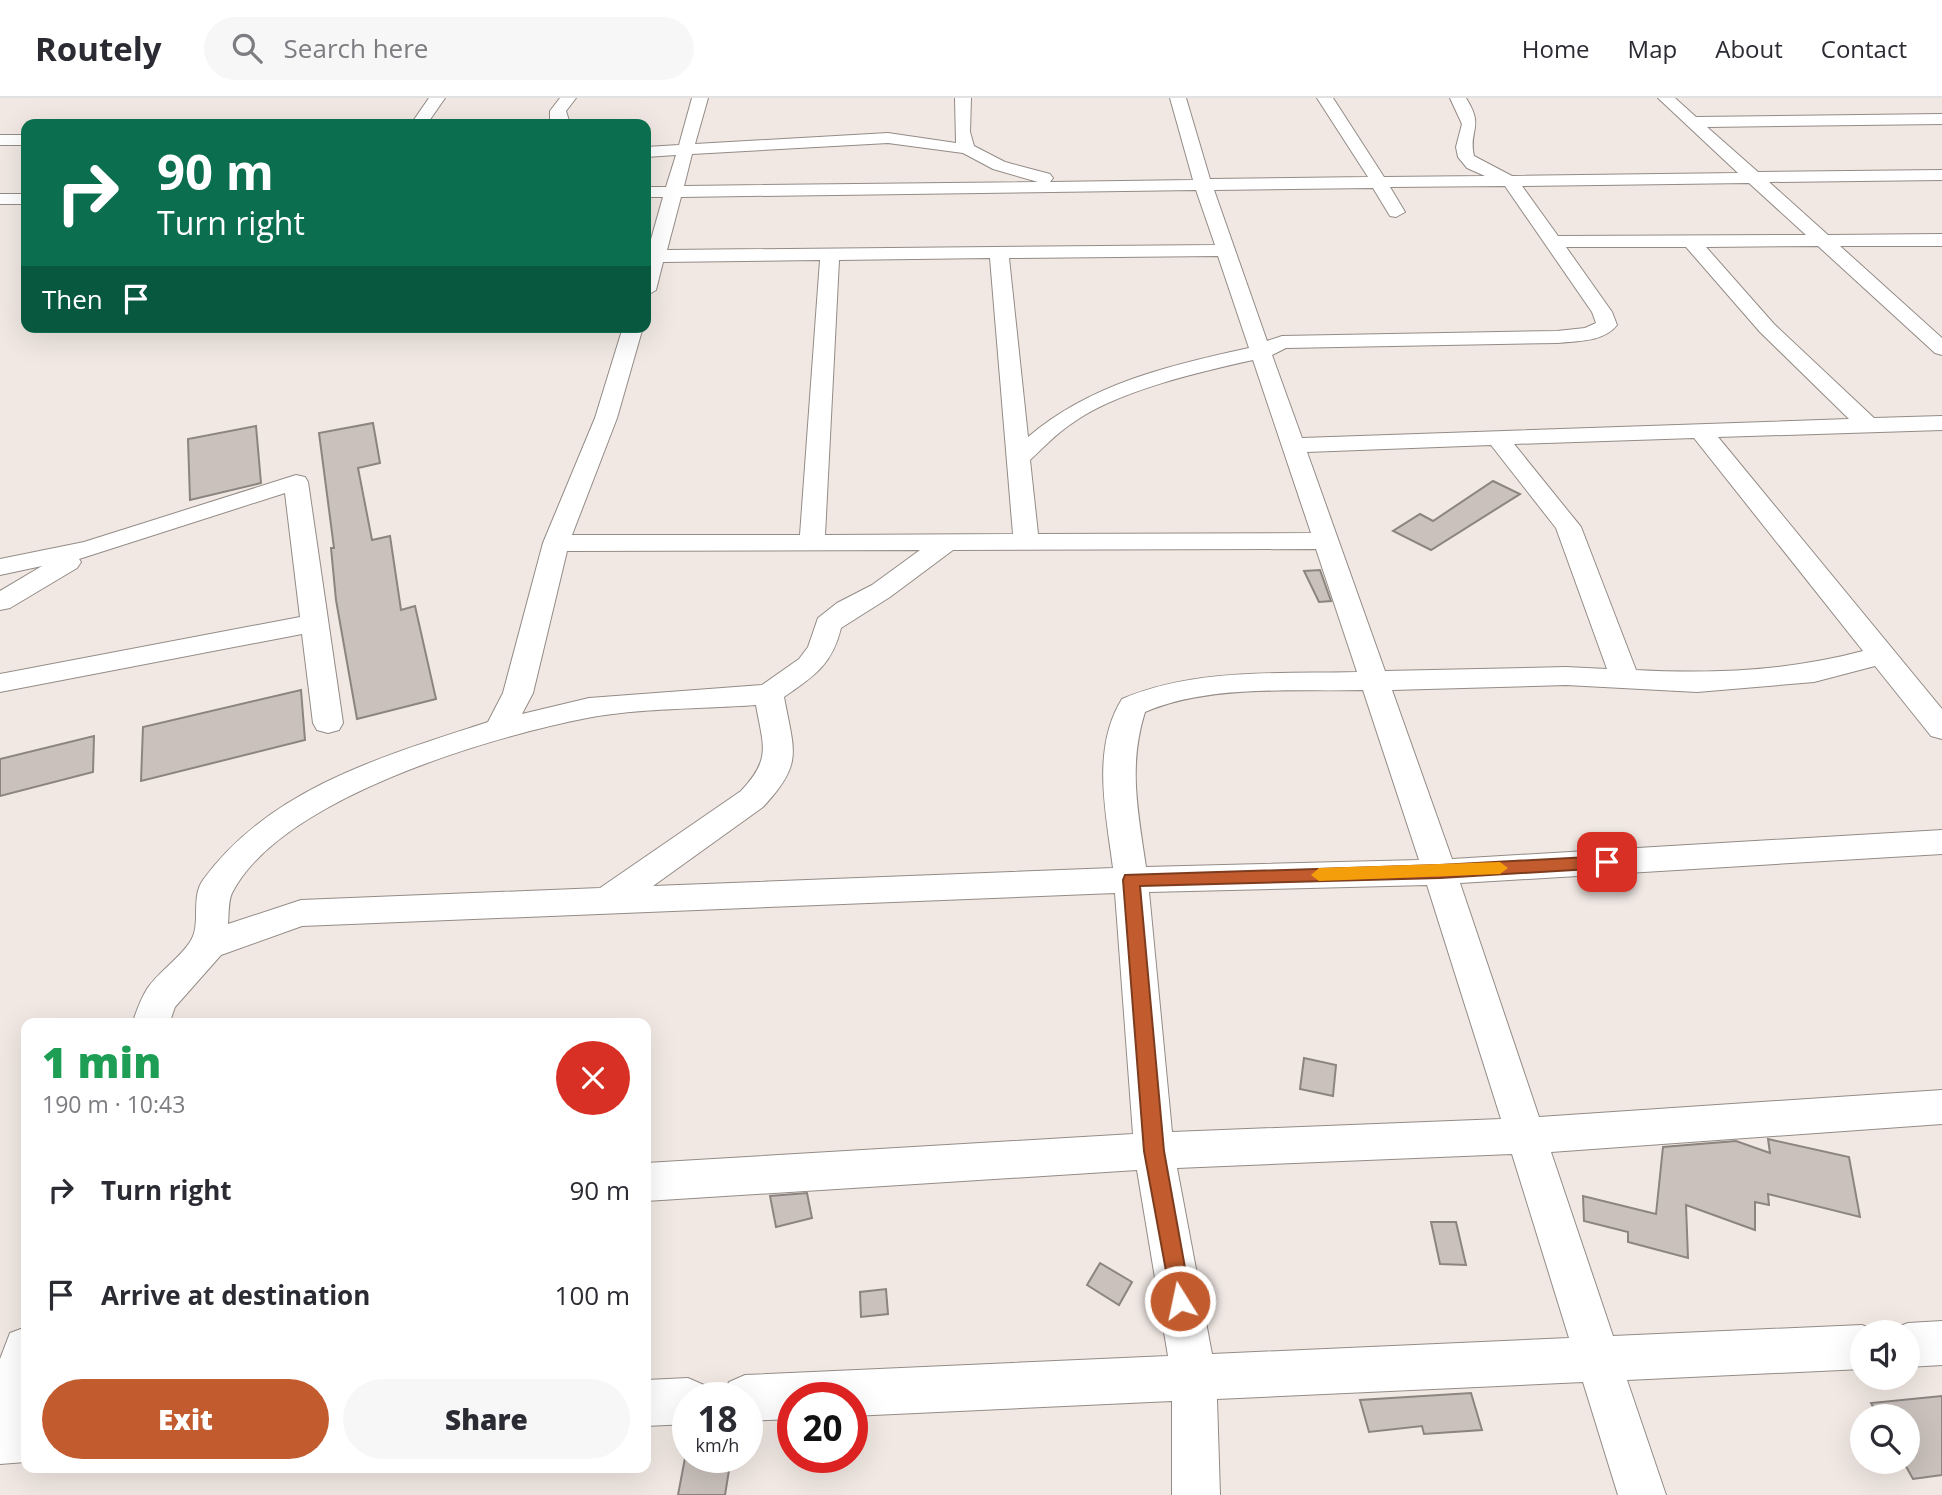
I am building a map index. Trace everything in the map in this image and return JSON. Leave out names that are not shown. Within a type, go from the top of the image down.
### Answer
[{"type":"street","points":[[422,119],[437,98]]},
{"type":"street","points":[[558,119],[558,111],[568,98]]},
{"type":"street","points":[[651,274],[700,98]]},
{"type":"street","points":[[962,98],[963,142],[966,149]]},
{"type":"street","points":[[1178,98],[1203,184],[1440,872],[1642,1495]]},
{"type":"street","points":[[1325,98],[1396,212]]},
{"type":"street","points":[[1018,458],[1064,418],[1116,393],[1182,369],[1261,352],[1282,342],[1589,334],[1607,325],[1602,312],[1510,181],[1473,164],[1466,157],[1464,147],[1470,124],[1468,112],[1458,98]]},
{"type":"street","points":[[1666,98],[1942,349]]},
{"type":"street","points":[[1857,120],[1886,104]]},
{"type":"street","points":[[1693,122],[1942,119]]},
{"type":"street","points":[[651,152],[888,138],[966,149],[982,159],[1072,186]]},
{"type":"street","points":[[0,140],[21,140]]},
{"type":"street","points":[[651,192],[1942,175]]},
{"type":"street","points":[[0,199],[21,199]]},
{"type":"street","points":[[1553,242],[1825,243],[1942,240]]},
{"type":"street","points":[[1693,243],[1767,328],[1869,426]]},
{"type":"street","points":[[657,256],[1226,250]]},
{"type":"street","points":[[999,253],[1026,542]]},
{"type":"street","points":[[812,541],[830,255]]},
{"type":"street","points":[[499,729],[518,693],[555,543],[606,418],[631,333]]},
{"type":"street","points":[[1293,445],[1942,423]]},
{"type":"street","points":[[1700,431],[1942,730]]},
{"type":"street","points":[[1497,438],[1568,527],[1625,680]]},
{"type":"street","points":[[0,567],[89,549],[296,482],[328,723]]},
{"type":"street","points":[[555,543],[1326,541]]},
{"type":"street","points":[[209,945],[214,891],[244,854],[274,827],[317,800],[395,764],[499,729],[551,715],[628,703],[769,694],[809,666],[822,649],[828,624],[847,609],[881,591],[947,542]]},
{"type":"street","points":[[0,602],[89,549]]},
{"type":"street","points":[[0,683],[314,623]]},
{"type":"street","points":[[1196,1495],[1194,1377],[1154,1151],[1131,880],[1119,788],[1120,742],[1132,706],[1165,692],[1238,684],[1566,676],[1697,682],[1761,679],[1814,673],[1881,655]]},
{"type":"street","points":[[607,901],[752,800],[772,781],[782,747],[769,694]]},
{"type":"street","points":[[152,1018],[160,999],[209,945],[301,913],[1131,880],[1440,872],[1942,842]]},
{"type":"street","points":[[651,1182],[1154,1151],[1526,1136],[1942,1107]]},
{"type":"street","points":[[1920,1344],[1942,1343]]},
{"type":"street","points":[[763,1397],[1850,1348]]},
{"type":"street","points":[[0,1419],[21,1362]]},
{"type":"street","points":[[651,1403],[672,1402]]},
{"type":"street","points":[[0,1441],[21,1439]]},
{"type":"building","points":[[373,423],[380,463],[358,468],[372,540],[390,536],[401,610],[415,606],[436,699],[357,719],[336,600],[331,548],[334,548],[319,433]]},
{"type":"building","points":[[256,426],[261,483],[190,500],[188,439]]},
{"type":"building","points":[[1493,481],[1520,494],[1431,550],[1393,531],[1420,514],[1433,521]]},
{"type":"building","points":[[1320,570],[1331,601],[1319,602],[1304,571]]},
{"type":"building","points":[[301,690],[305,740],[141,781],[143,727]]},
{"type":"building","points":[[94,736],[93,772],[0,796],[0,759]]},
{"type":"building","points":[[1304,1058],[1336,1065],[1333,1096],[1300,1089]]},
{"type":"building","points":[[1768,1139],[1849,1157],[1860,1217],[1768,1194],[1769,1205],[1755,1202],[1755,1230],[1686,1205],[1688,1258],[1628,1242],[1628,1232],[1584,1221],[1583,1196],[1656,1214],[1663,1147],[1736,1141],[1770,1153]]},
{"type":"building","points":[[807,1193],[812,1218],[776,1227],[770,1196]]},
{"type":"building","points":[[1431,1222],[1456,1222],[1466,1265],[1440,1264]]},
{"type":"building","points":[[1100,1263],[1132,1282],[1119,1305],[1087,1285]]},
{"type":"building","points":[[886,1289],[888,1314],[861,1317],[860,1292]]},
{"type":"building","points":[[1471,1393],[1482,1430],[1424,1434],[1422,1426],[1369,1432],[1360,1400]]},
{"type":"building","points":[[1942,1396],[1942,1475],[1913,1479],[1910,1474],[1920,1474],[1920,1404],[1871,1403]]},
{"type":"building","points":[[682,1473],[729,1473],[725,1495],[678,1495]]},
{"type":"slow traffic","points":[[1319,875],[1500,868]]},
{"type":"route","points":[[1180,1301],[1154,1151],[1131,880],[1440,872],[1607,862]]}]
